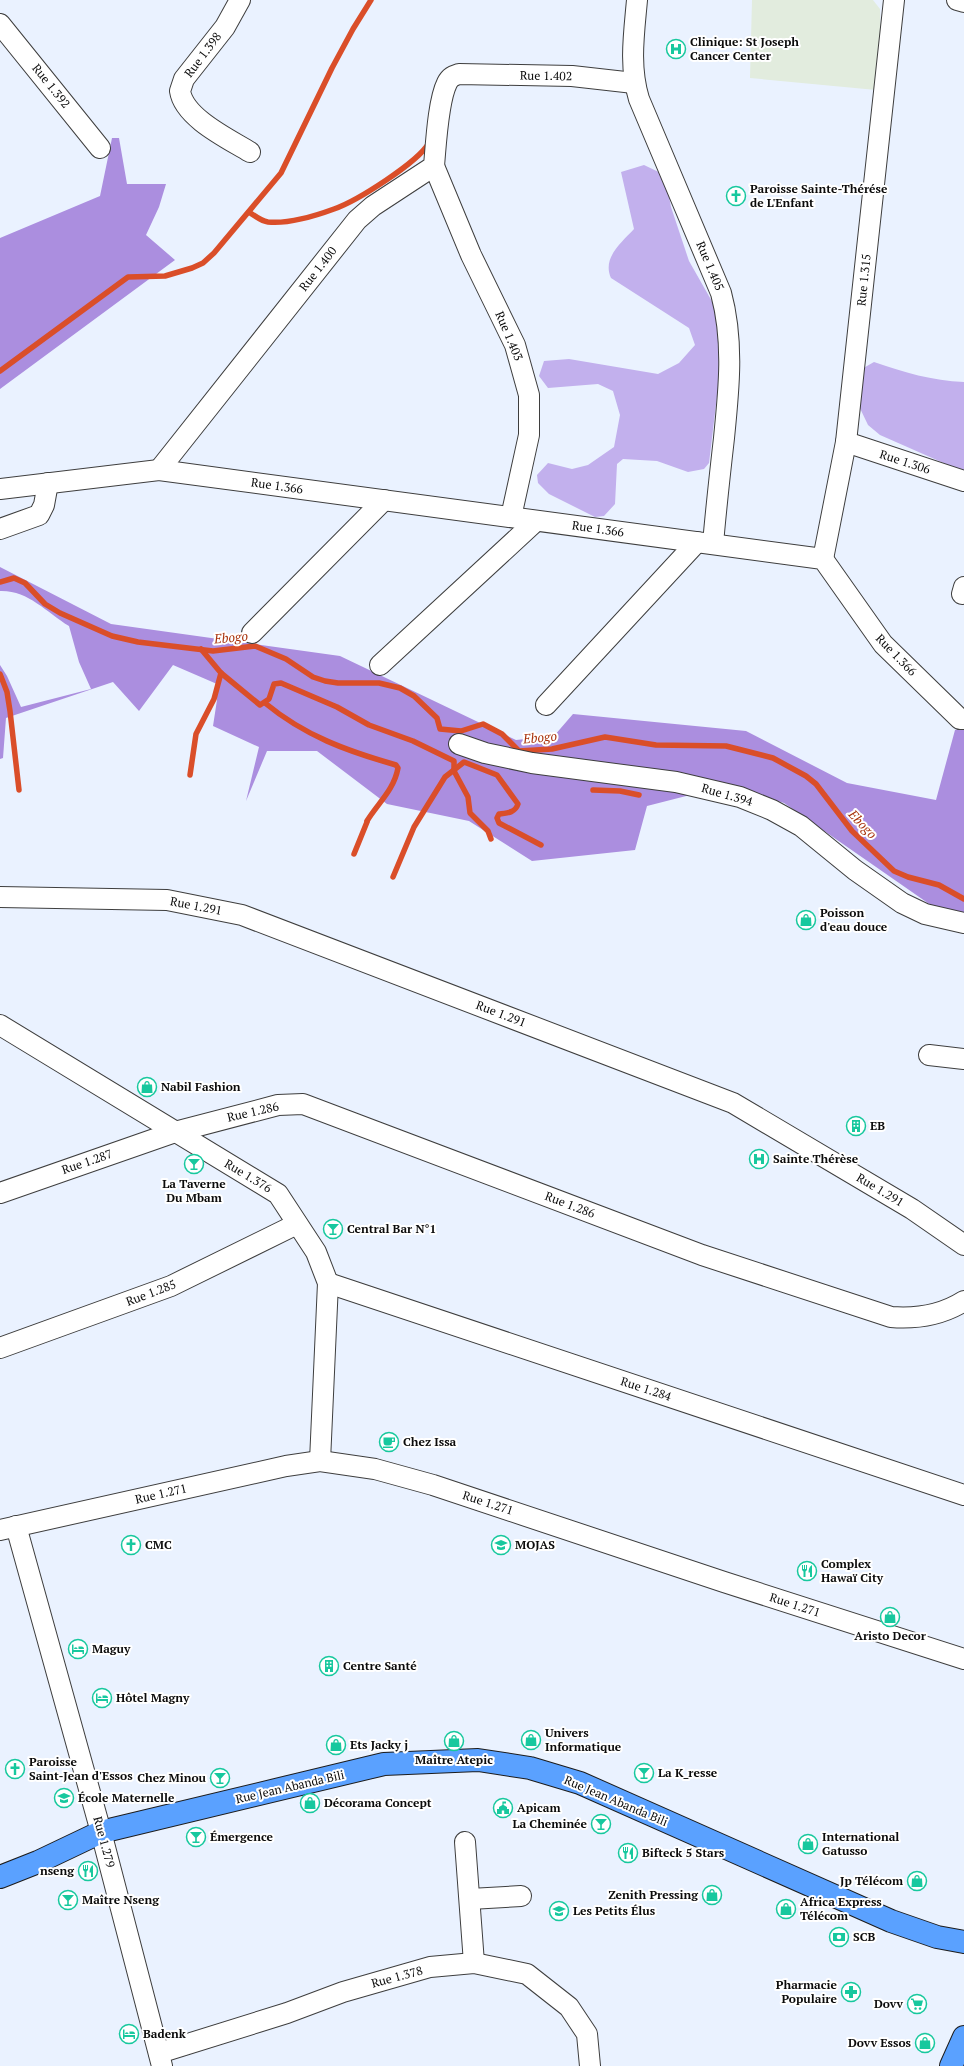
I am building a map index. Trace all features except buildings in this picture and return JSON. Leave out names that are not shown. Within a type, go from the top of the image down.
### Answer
[{"type":"main road","name":"Rue Jean Abanda Bili","points":[[0,1877],[38,1862],[101,1832],[384,1764],[478,1760],[530,1768],[580,1783],[891,1921],[937,1937],[964,1942]]},
{"type":"main road","points":[[951,2066],[964,2037]]},
{"type":"street","name":"Rue 1.398","points":[[240,0],[225,26],[184,79],[180,91],[186,108],[210,127],[250,152]]},
{"type":"street","name":"Rue 1.405","points":[[637,0],[632,63],[634,83],[642,106],[721,293],[727,315],[730,346],[728,390],[705,543]]},
{"type":"street","name":"Rue 1.315","points":[[823,559],[846,442],[894,0]]},
{"type":"street","points":[[957,0],[964,2]]},
{"type":"street","name":"Rue 1.392","points":[[0,24],[100,148]]},
{"type":"street","name":"Rue 1.402","points":[[434,166],[442,100],[446,83],[451,76],[459,74],[572,76],[634,83]]},
{"type":"street","name":"Rue 1.400","points":[[159,470],[357,220],[373,206],[434,166]]},
{"type":"street","name":"Rue 1.403","points":[[434,166],[471,255],[515,345],[529,395],[529,435],[511,517]]},
{"type":"street","name":"Rue 1.306","points":[[846,442],[964,481]]},
{"type":"street","name":"Rue 1.366","points":[[0,489],[159,470],[823,559],[883,644],[960,719],[964,719]]},
{"type":"street","points":[[0,529],[39,515],[44,505],[48,483]]},
{"type":"street","points":[[252,633],[384,500]]},
{"type":"street","points":[[380,665],[536,521]]},
{"type":"street","points":[[546,704],[705,543]]},
{"type":"street","name":"Rue 1.394","points":[[459,744],[485,753],[532,763],[676,782],[740,797],[772,810],[801,826],[855,870],[902,902],[925,914],[964,924]]},
{"type":"street","name":"Rue 1.291","points":[[0,897],[167,900],[242,915],[733,1103],[912,1209],[964,1245]]},
{"type":"street","name":"Rue 1.376","points":[[0,1025],[278,1194],[316,1252],[328,1284],[320,1461]]},
{"type":"street","points":[[929,1055],[964,1059]]},
{"type":"street","name":"Rue 1.286","points":[[175,1132],[278,1105],[303,1104],[702,1255],[891,1317],[911,1319],[930,1316],[964,1301]]},
{"type":"street","name":"Rue 1.287","points":[[0,1193],[175,1132]]},
{"type":"street","name":"Rue 1.285","points":[[0,1348],[171,1286],[297,1224]]},
{"type":"street","name":"Rue 1.284","points":[[328,1284],[964,1495]]},
{"type":"street","name":"Rue 1.271","points":[[8,1528],[286,1466],[320,1461],[375,1469],[433,1485],[724,1582],[964,1659]]},
{"type":"street","name":"Rue 1.279","points":[[8,1528],[101,1832],[160,2059]]},
{"type":"street","points":[[465,1842],[474,1963]]},
{"type":"street","points":[[470,1899],[521,1896]]},
{"type":"street","name":"Rue 1.378","points":[[160,2059],[342,1992],[430,1968],[474,1963],[527,1974],[570,2007],[587,2034],[590,2066]]},
{"type":"shaded area","points":[[752,0],[873,0],[880,9],[881,45],[876,90],[750,78]]},
{"type":"shaded area","points":[[112,138],[119,138],[127,184],[166,184],[159,207],[146,235],[175,260],[0,389],[0,238],[100,196]]},
{"type":"shaded area","points":[[644,165],[665,175],[671,207],[689,261],[722,319],[730,346],[717,396],[709,463],[704,469],[688,472],[657,461],[623,459],[617,464],[615,504],[604,516],[595,517],[549,494],[538,483],[537,475],[548,463],[572,469],[588,465],[614,447],[620,415],[613,391],[598,384],[548,388],[539,376],[544,361],[569,359],[658,374],[679,363],[695,345],[689,328],[611,278],[609,271],[609,264],[614,251],[634,229],[621,172]]},
{"type":"shaded area","points":[[874,362],[929,378],[964,382],[964,472],[880,435],[868,425],[857,402],[860,370]]},
{"type":"shaded area","points":[[0,567],[111,624],[340,656],[516,740],[554,736],[573,714],[746,731],[847,783],[936,800],[955,730],[964,728],[964,918],[935,908],[784,803],[711,780],[694,794],[647,806],[635,850],[532,861],[469,821],[387,804],[317,751],[267,751],[246,801],[259,747],[213,726],[217,700],[217,684],[173,665],[139,711],[113,682],[6,718],[3,758],[0,759],[0,665],[7,676],[21,707],[91,689],[79,662],[69,626],[28,598],[19,594],[0,591]]},
{"type":"waterway","points":[[0,371],[128,277],[165,276],[203,263],[214,253],[281,173],[332,68],[371,0]]},
{"type":"waterway","points":[[249,212],[263,221],[284,222],[301,219],[334,209],[371,190],[400,171],[429,143]]},
{"type":"waterway","name":"Ebogo","points":[[0,582],[14,578],[25,583],[45,604],[60,613],[112,636],[138,642],[213,651],[255,646],[286,659],[313,677],[325,681],[338,683],[379,683],[400,688],[414,696],[437,718],[440,729],[461,731],[483,724],[502,734],[519,751],[552,749],[605,737],[656,745],[726,746],[773,758],[806,776],[816,784],[852,831],[894,871],[908,877],[939,885],[964,899]]},
{"type":"waterway","points":[[201,649],[221,673],[260,705],[269,699],[274,684],[281,683],[337,707],[369,725],[413,741],[454,761],[454,771],[468,797],[470,813],[488,831],[491,839]]},
{"type":"waterway","points":[[190,775],[196,734],[214,699],[221,673]]},
{"type":"waterway","points":[[0,674],[7,692],[19,790]]},
{"type":"waterway","points":[[265,703],[295,725],[327,741],[360,754],[396,765],[398,768],[393,783],[367,821]]},
{"type":"waterway","points":[[393,877],[414,827],[445,777],[464,762],[497,775],[518,804],[513,811],[499,814],[497,818],[499,823],[541,845]]},
{"type":"waterway","points":[[593,790],[620,791],[639,795]]},
{"type":"waterway","points":[[354,854],[367,822]]},
{"type":"place","name":"Clinique: St Joseph Cancer Center","points":[[676,49]]},
{"type":"place","name":"Paroisse Sainte-Thérése de L'Enfant","points":[[736,196]]},
{"type":"place","name":"Poisson d'eau douce","points":[[806,920]]},
{"type":"place","name":"Nabil Fashion","points":[[147,1087]]},
{"type":"place","name":"EB","points":[[856,1126]]},
{"type":"place","name":"Sainte Thérèse","points":[[759,1159]]},
{"type":"place","name":"La Taverne Du Mbam","points":[[194,1164]]},
{"type":"place","name":"Central Bar N°1","points":[[333,1229]]},
{"type":"place","name":"Chez Issa","points":[[389,1442]]},
{"type":"place","name":"CMC","points":[[131,1545]]},
{"type":"place","name":"MOJAS","points":[[501,1545]]},
{"type":"place","name":"Complex Hawaï City","points":[[807,1571]]},
{"type":"place","name":"Aristo Decor","points":[[890,1617]]},
{"type":"place","name":"Maguy","points":[[78,1649]]},
{"type":"place","name":"Centre Santé","points":[[329,1666]]},
{"type":"place","name":"Hôtel Magny","points":[[102,1698]]},
{"type":"place","name":"Univers Informatique","points":[[531,1740]]},
{"type":"place","name":"Maître Atepic","points":[[454,1741]]},
{"type":"place","name":"Ets Jacky j","points":[[336,1745]]},
{"type":"place","name":"Paroisse Saint-Jean d'Essos","points":[[15,1769]]},
{"type":"place","name":"La K_resse","points":[[644,1773]]},
{"type":"place","name":"Chez Minou","points":[[220,1778]]},
{"type":"place","name":"École Maternelle","points":[[64,1798]]},
{"type":"place","name":"Décorama Concept","points":[[310,1803]]},
{"type":"place","name":"Apicam","points":[[503,1808]]},
{"type":"place","name":"La Cheminée","points":[[601,1824]]},
{"type":"place","name":"Émergence","points":[[196,1837]]},
{"type":"place","name":"International Gatusso","points":[[808,1844]]},
{"type":"place","name":"Bifteck 5 Stars","points":[[628,1853]]},
{"type":"place","name":"nseng","points":[[88,1871]]},
{"type":"place","name":"Jp Télécom","points":[[917,1881]]},
{"type":"place","name":"Zenith Pressing","points":[[712,1895]]},
{"type":"place","name":"Maître Nseng","points":[[68,1900]]},
{"type":"place","name":"Africa Express Télécom","points":[[786,1909]]},
{"type":"place","name":"Les Petits Élus","points":[[559,1911]]},
{"type":"place","name":"SCB","points":[[839,1937]]},
{"type":"place","name":"Pharmacie Populaire","points":[[851,1992]]},
{"type":"place","name":"Dovv","points":[[917,2004]]},
{"type":"place","name":"Badenk","points":[[129,2034]]},
{"type":"place","name":"Dovv Essos","points":[[925,2043]]}]
